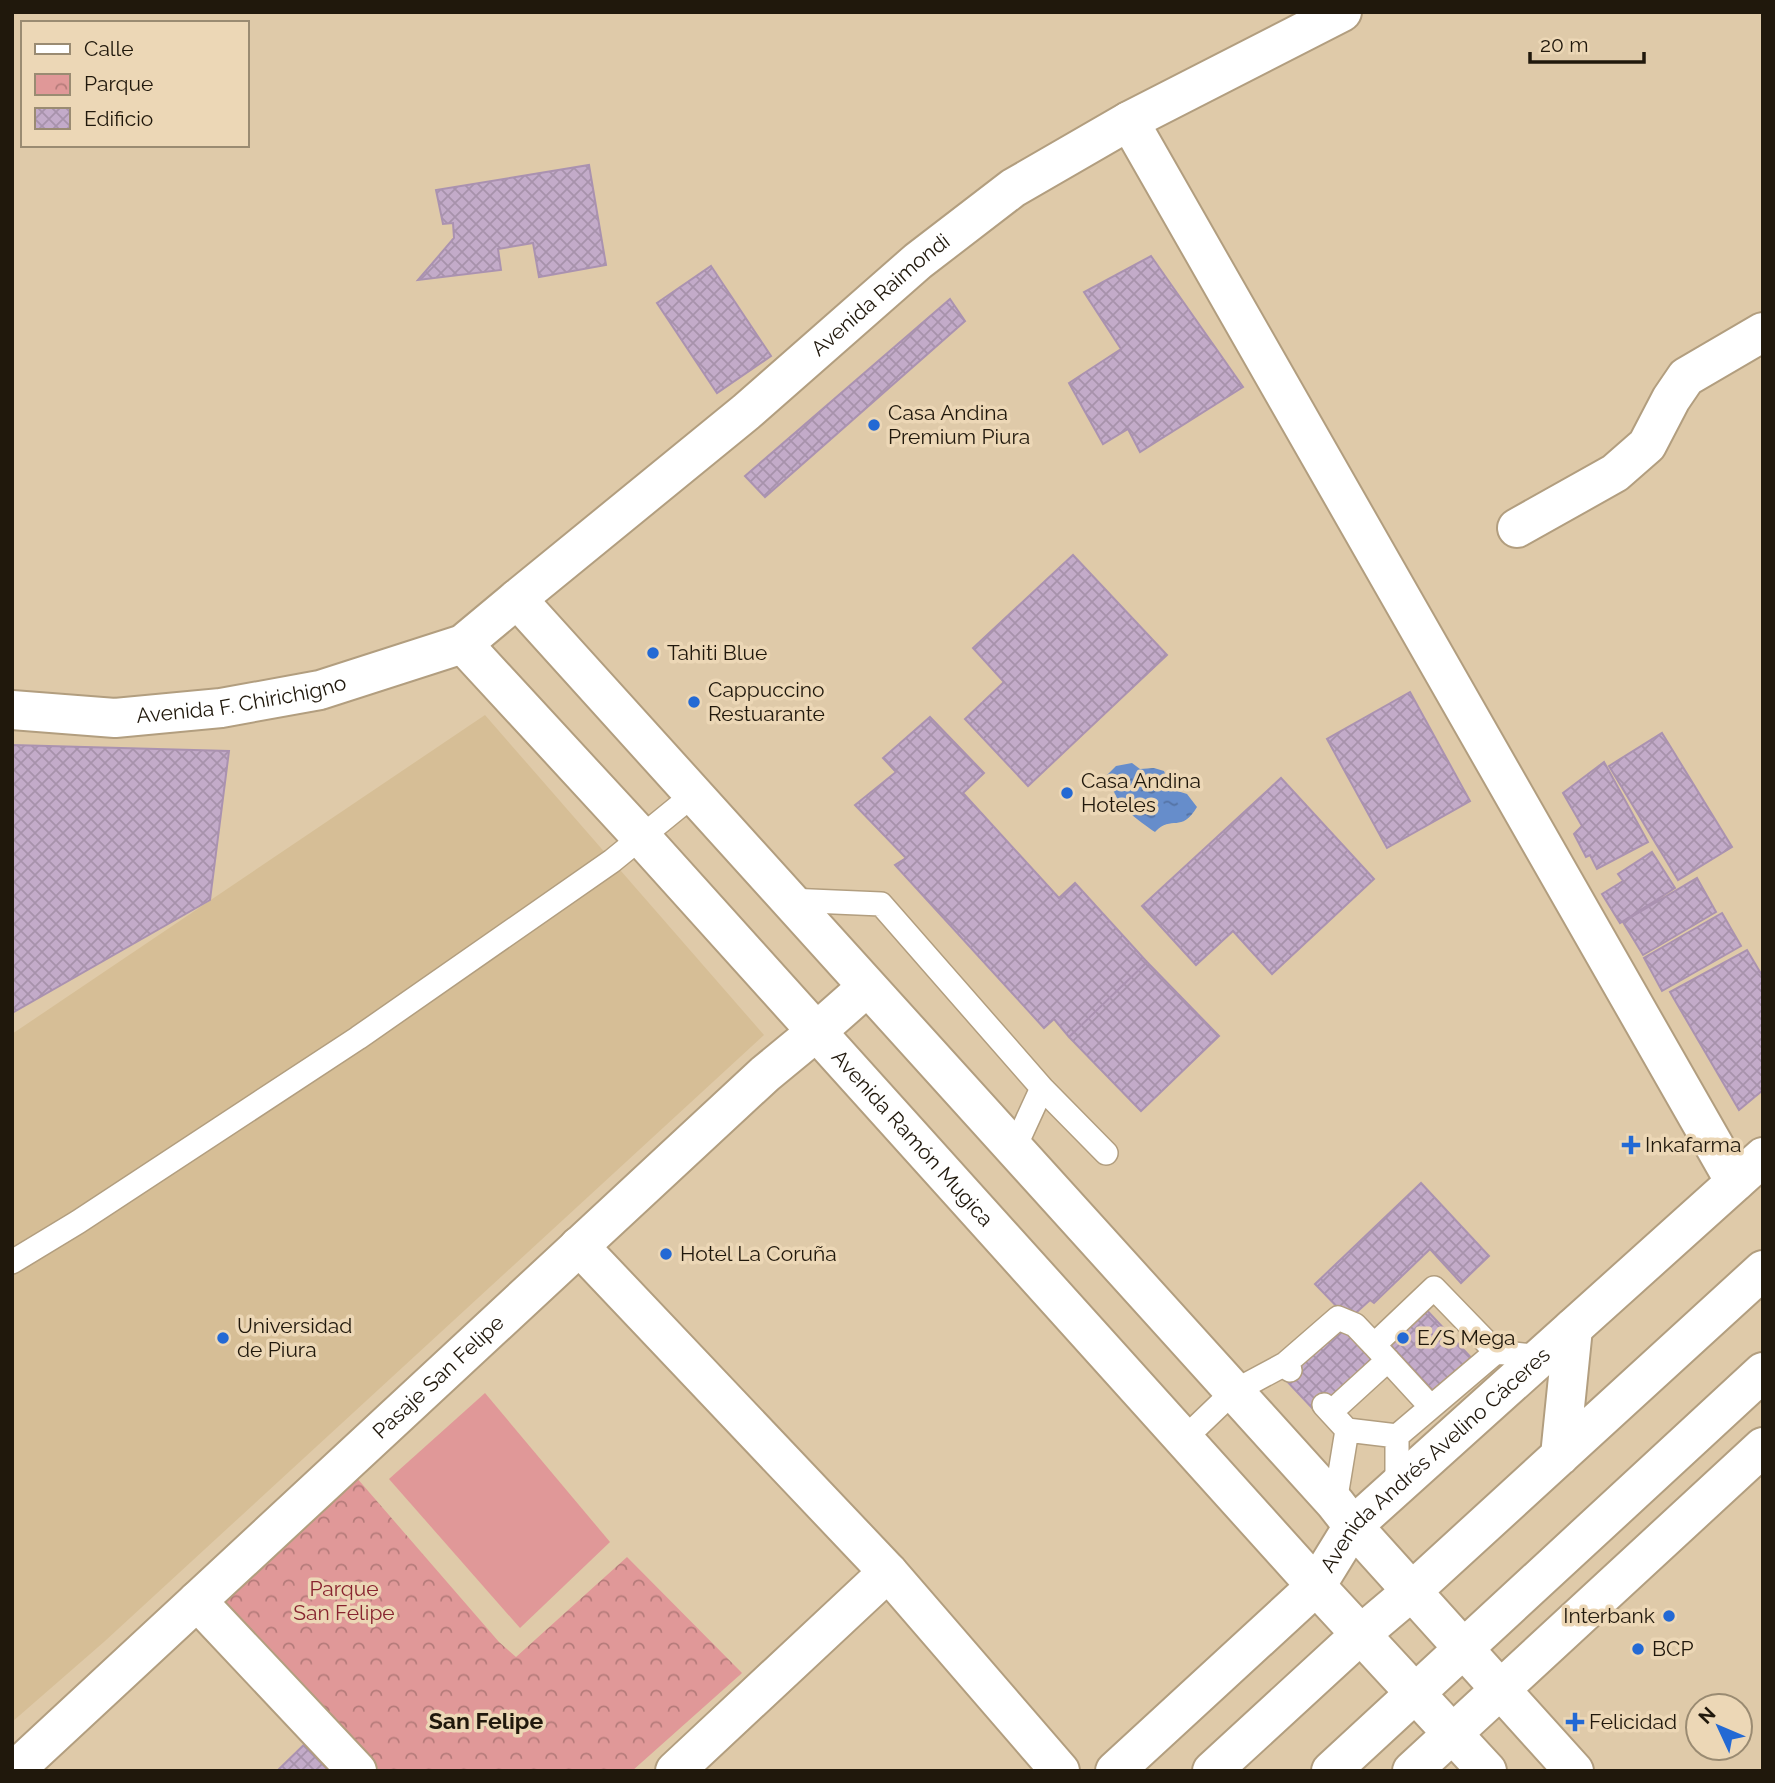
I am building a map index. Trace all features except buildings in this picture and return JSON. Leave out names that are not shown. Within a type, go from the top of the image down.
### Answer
[{"type":"main road","name":"Avenida Raimondi","points":[[463,644],[746,412],[918,261],[1013,188],[1129,121],[1342,12]]},
{"type":"main road","points":[[1129,121],[1749,1170]]},
{"type":"main road","points":[[1517,527],[1615,473],[1647,445],[1686,377],[1763,332]]},
{"type":"main road","points":[[517,599],[1574,1771]]},
{"type":"main road","name":"Avenida F. Chirichigno","points":[[12,710],[115,718],[221,708],[320,690],[463,644]]},
{"type":"main road","name":"Avenida Ramón Mugica","points":[[463,644],[642,838],[1316,1586],[1487,1771]]},
{"type":"main road","name":"Pasaje San Felipe","points":[[13,1771],[765,1074],[867,987]]},
{"type":"main road","name":"Avenida Andrés Avelino Cáceres","points":[[1115,1771],[1316,1586],[1344,1515],[1397,1486],[1749,1170]]},
{"type":"main road","points":[[579,1246],[888,1572],[1060,1771]]},
{"type":"main road","points":[[1212,1771],[1763,1270]]},
{"type":"main road","points":[[1560,1456],[1573,1328]]},
{"type":"main road","points":[[1331,1771],[1763,1372]]},
{"type":"main road","points":[[1412,1771],[1763,1447]]},
{"type":"main road","points":[[675,1771],[888,1572]]},
{"type":"main road","points":[[197,1601],[358,1771]]},
{"type":"lane","points":[[12,1262],[78,1222],[358,1038],[601,868],[693,795]]},
{"type":"lane","points":[[788,900],[881,904],[1042,1088],[1106,1153]]},
{"type":"lane","points":[[1014,1149],[1042,1088]]},
{"type":"lane","points":[[1496,1352],[1397,1436],[1347,1430],[1328,1409],[1381,1352],[1434,1288],[1496,1352],[1542,1357]]},
{"type":"lane","points":[[1184,1439],[1233,1392],[1288,1367],[1338,1318],[1355,1325],[1431,1407]]},
{"type":"lane","points":[[1344,1515],[1347,1430]]},
{"type":"lane","points":[[1397,1436],[1397,1486]]},
{"type":"shaded area","name":"Universidad de Piura","points":[[485,715],[764,1035],[105,1641],[12,1722],[12,1034]]},
{"type":"green space","points":[[485,1393],[610,1542],[520,1628],[389,1479]]},
{"type":"green space","name":"Parque San Felipe","points":[[343,1462],[499,1642],[516,1657],[627,1557],[742,1673],[632,1771],[380,1771],[210,1590]]},
{"type":"water","points":[[1132,763],[1140,769],[1154,768],[1164,771],[1171,789],[1187,794],[1197,807],[1191,815],[1181,822],[1166,824],[1155,832],[1133,816],[1119,801],[1107,775],[1116,766]]},
{"type":"place","name":"Casa Andina Premium Piura","points":[[874,425]]},
{"type":"place","name":"Tahiti Blue","points":[[653,653]]},
{"type":"place","name":"Cappuccino Restuarante","points":[[694,702]]},
{"type":"place","name":"Casa Andina Hoteles","points":[[1067,793]]},
{"type":"place","name":"Inkafarma","points":[[1631,1145]]},
{"type":"place","name":"Hotel La Coruña","points":[[666,1254]]},
{"type":"place","name":"Universidad de Piura","points":[[223,1338]]},
{"type":"place","name":"E/S Mega","points":[[1403,1338]]},
{"type":"place","name":"Interbank","points":[[1669,1616]]},
{"type":"place","name":"BCP","points":[[1638,1649]]},
{"type":"place","name":"Felicidad","points":[[1575,1722]]},
{"type":"district","name":"San Felipe","points":[[486,1721]]}]
